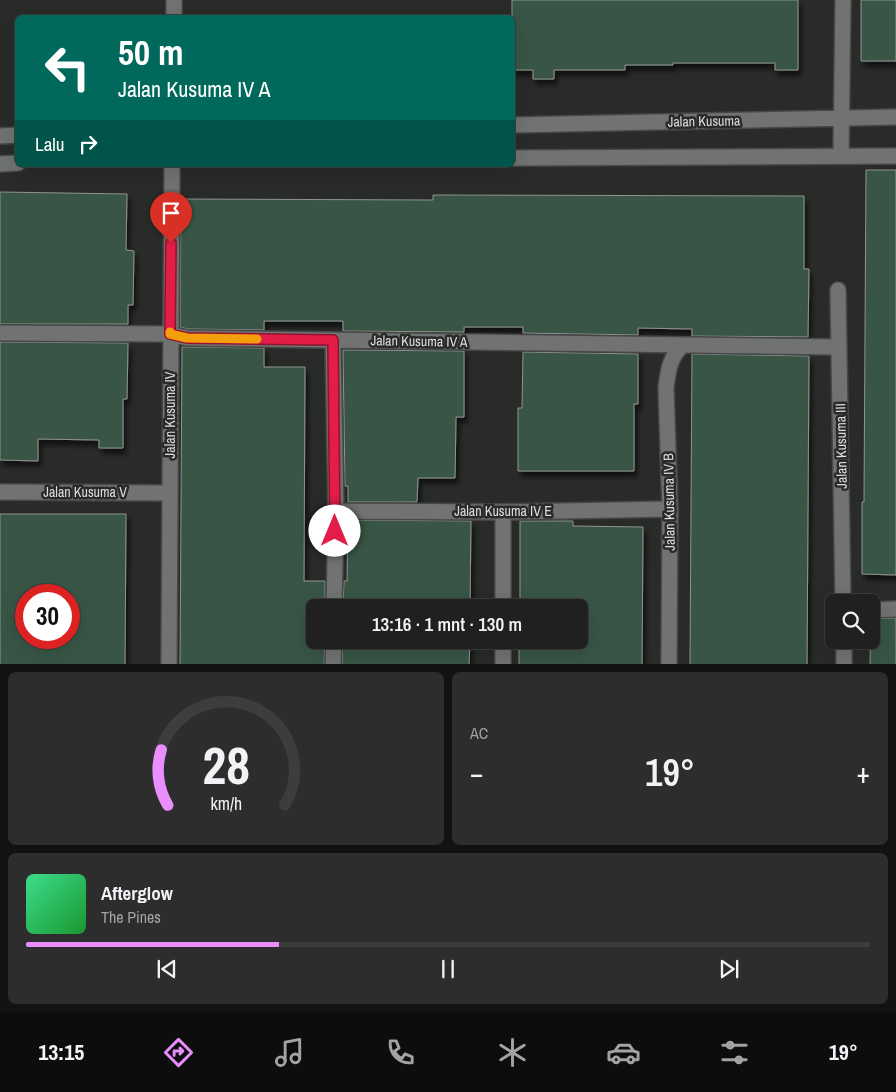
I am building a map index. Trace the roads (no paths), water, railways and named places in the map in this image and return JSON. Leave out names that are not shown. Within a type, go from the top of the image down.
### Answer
[{"type":"street","points":[[174,0],[174,15]]},
{"type":"street","points":[[841,156],[842,0]]},
{"type":"street","name":"Jalan Kusuma","points":[[515,125],[896,117]]},
{"type":"street","points":[[0,136],[15,135]]},
{"type":"street","points":[[515,158],[896,156]]},
{"type":"street","points":[[0,164],[15,163]]},
{"type":"street","name":"Jalan Kusuma IV","points":[[169,664],[172,167]]},
{"type":"street","name":"Jalan Kusuma III","points":[[838,290],[843,594]]},
{"type":"street","name":"Jalan Kusuma IV A","points":[[0,333],[170,334],[187,338],[839,347]]},
{"type":"street","points":[[333,340],[336,511],[334,599]]},
{"type":"street","name":"Jalan Kusuma IV B","points":[[669,664],[670,509],[666,388],[668,370],[672,360],[677,350],[684,345]]},
{"type":"street","name":"Jalan Kusuma V","points":[[0,492],[170,493]]},
{"type":"street","name":"Jalan Kusuma IV E","points":[[336,511],[503,512],[670,509]]},
{"type":"street","points":[[503,512],[503,599]]},
{"type":"street","points":[[880,610],[896,609]]},
{"type":"street","points":[[333,664],[334,649]]},
{"type":"street","points":[[503,649],[503,664]]},
{"type":"street","points":[[844,649],[844,664]]}]
